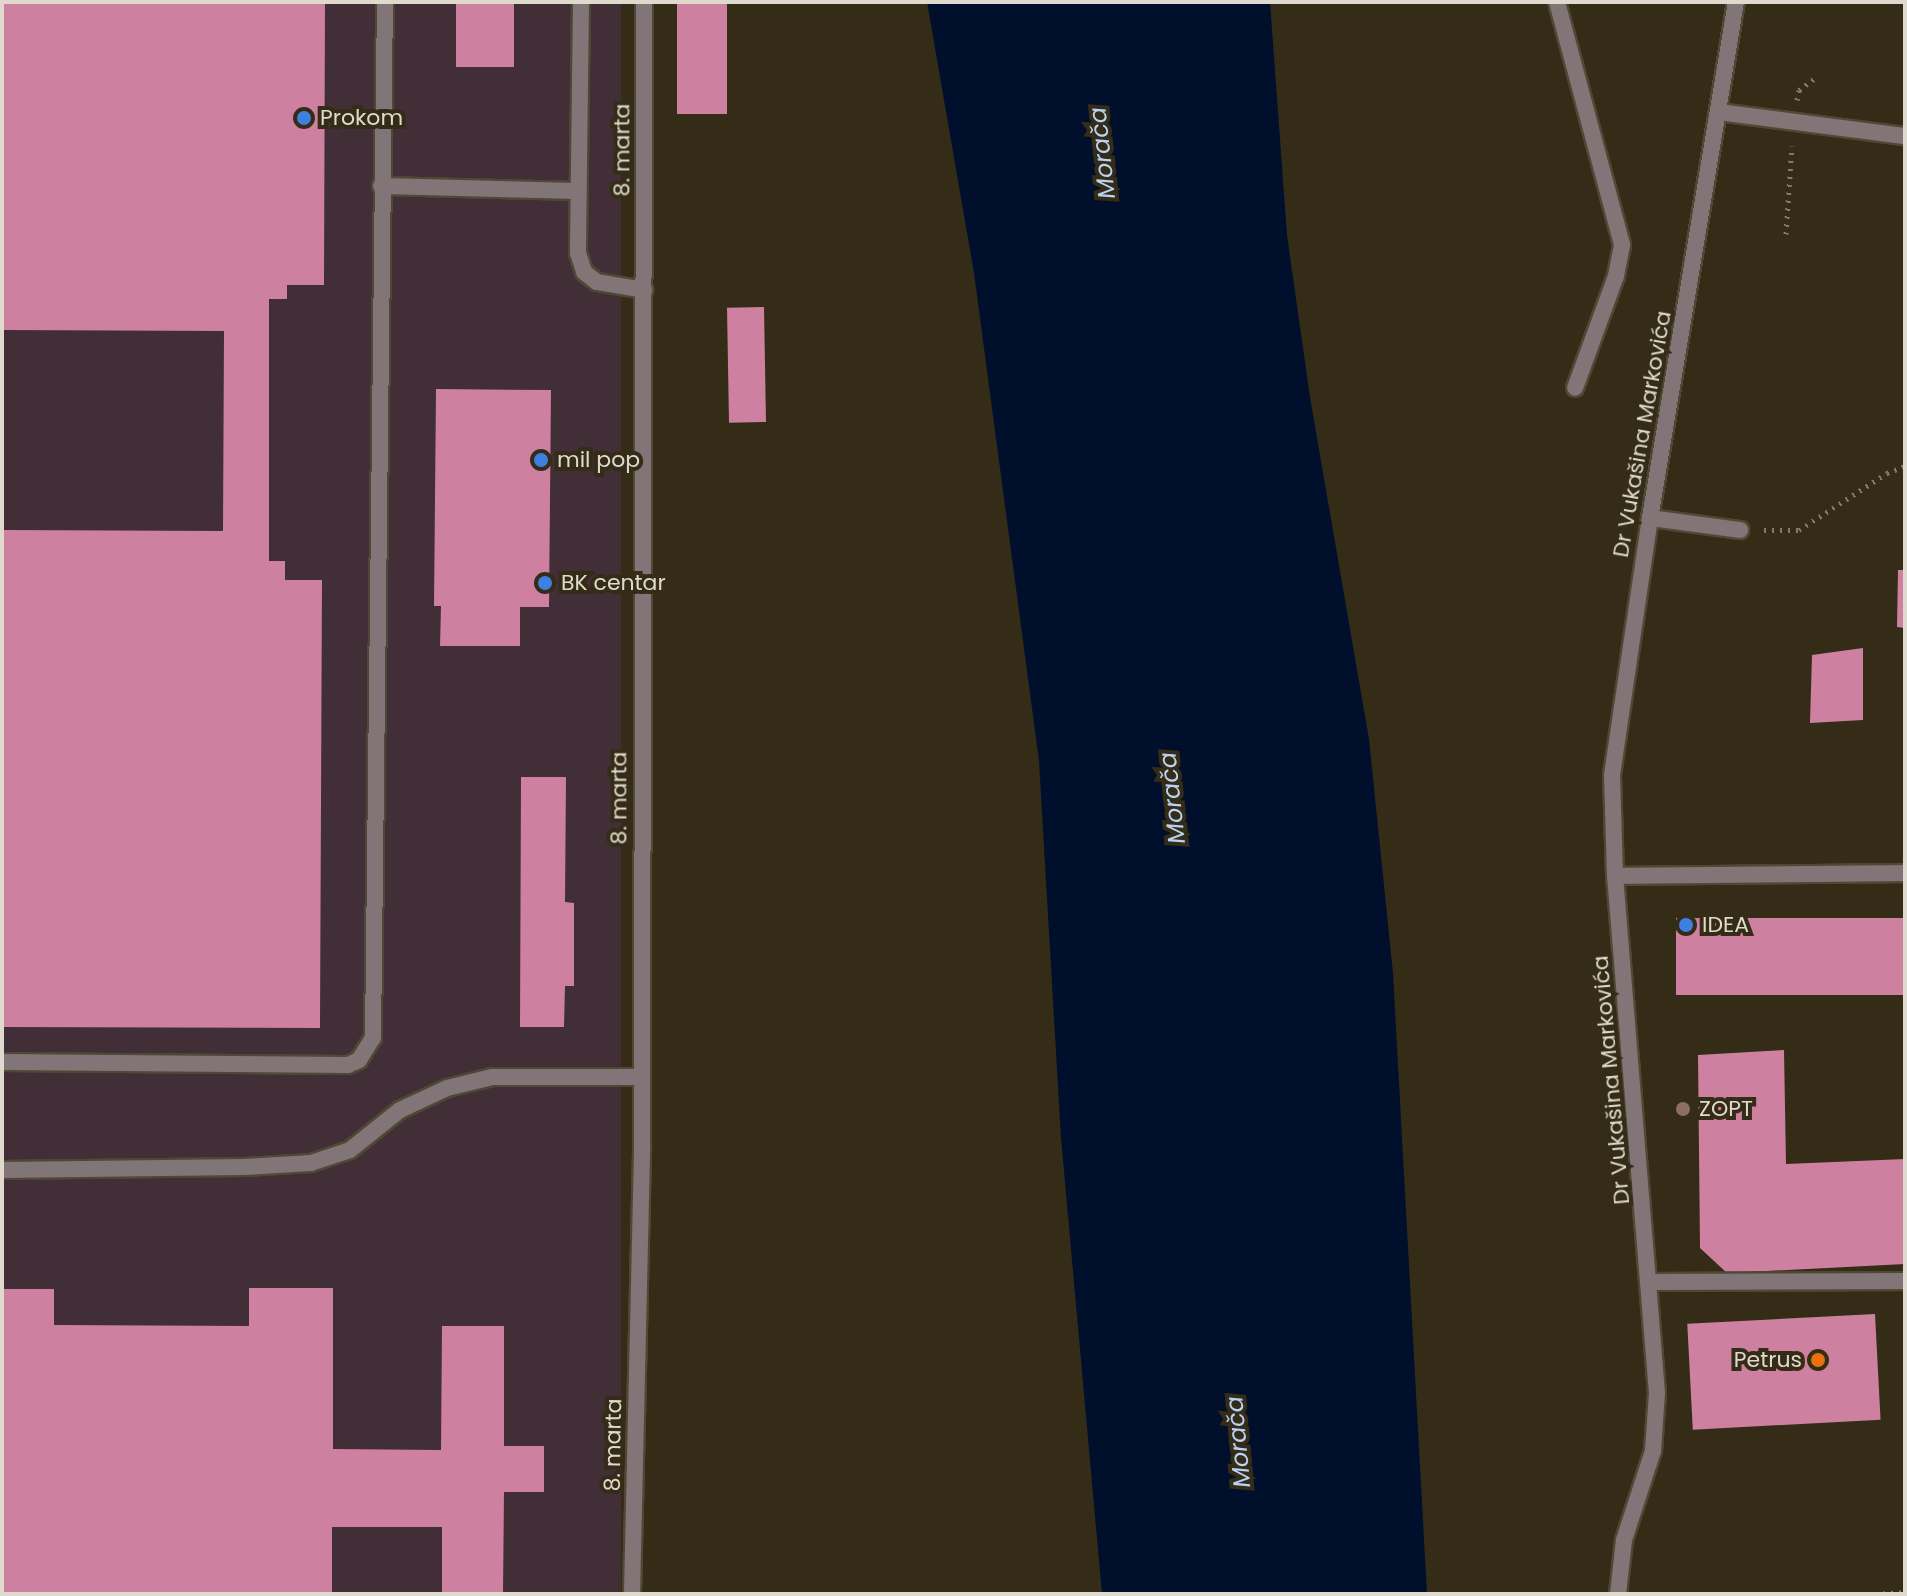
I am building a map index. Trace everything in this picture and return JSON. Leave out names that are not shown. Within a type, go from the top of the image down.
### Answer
[{"type":"street","points":[[2,1062],[348,1065],[367,1052],[373,1038],[385,2]]},
{"type":"street","points":[[581,2],[578,253],[584,272],[597,282],[644,290]]},
{"type":"street","name":"8. marta","points":[[632,1594],[641,1077],[644,2]]},
{"type":"street","points":[[1557,2],[1622,245],[1616,276],[1575,388]]},
{"type":"street","name":"Dr Vukašina Markovića","points":[[1618,1594],[1624,1540],[1646,1478],[1657,1420],[1650,1282],[1615,876],[1613,761],[1736,2]]},
{"type":"street","points":[[1719,112],[1905,136]]},
{"type":"street","points":[[381,186],[577,191]]},
{"type":"street","points":[[1650,518],[1740,530]]},
{"type":"street","points":[[1615,876],[1905,873]]},
{"type":"street","points":[[2,1170],[245,1167],[311,1163],[350,1150],[400,1110],[447,1088],[492,1077],[641,1077]]},
{"type":"street","points":[[1650,1282],[1905,1281]]},
{"type":"path","points":[[1786,234],[1793,122],[1799,90],[1815,78]]},
{"type":"path","points":[[1740,530],[1799,530],[1887,473],[1905,466]]},
{"type":"path","points":[[1875,1594],[1905,1592]]},
{"type":"path","points":[[1710,1594],[1838,1594]]},
{"type":"shaded area","points":[[2,2],[621,2],[621,1594],[2,1594]]},
{"type":"water","name":"Morača","points":[[927,2],[1270,2],[1287,235],[1310,397],[1369,739],[1393,973],[1427,1594],[1102,1594],[1061,1138],[1039,761],[974,273]]},
{"type":"building","points":[[2,2],[325,2],[324,285],[287,285],[287,299],[269,299],[269,561],[285,561],[285,580],[322,580],[320,1028],[2,1027],[2,530],[223,531],[224,331],[2,330]]},
{"type":"building","points":[[456,2],[514,2],[514,67],[456,67]]},
{"type":"building","points":[[677,2],[727,2],[727,114],[677,114]]},
{"type":"building","points":[[764,307],[766,422],[729,423],[727,308]]},
{"type":"building","points":[[436,389],[551,390],[549,607],[520,607],[520,646],[440,646],[441,606],[434,606]]},
{"type":"building","points":[[1898,570],[1905,570],[1905,628],[1897,627]]},
{"type":"building","points":[[1863,648],[1863,720],[1810,723],[1812,655]]},
{"type":"building","points":[[521,777],[566,777],[565,902],[574,903],[574,986],[565,986],[564,1027],[520,1027]]},
{"type":"building","points":[[1676,918],[1905,918],[1905,995],[1676,995]]},
{"type":"building","points":[[1784,1050],[1786,1164],[1905,1159],[1905,1264],[1727,1273],[1700,1248],[1698,1055]]},
{"type":"building","points":[[249,1288],[333,1288],[333,1449],[441,1450],[442,1326],[504,1326],[504,1446],[544,1446],[544,1492],[504,1492],[503,1594],[442,1594],[442,1527],[332,1527],[332,1594],[2,1594],[2,1289],[54,1289],[54,1325],[249,1326]]},
{"type":"building","points":[[1875,1314],[1881,1420],[1693,1430],[1687,1324]]},
{"type":"place","name":"Prokom","points":[[304,118]]},
{"type":"place","name":"mil pop","points":[[541,460]]},
{"type":"place","name":"BK centar","points":[[545,583]]},
{"type":"place","name":"IDEA","points":[[1686,925]]},
{"type":"place","name":"ZOPT","points":[[1683,1109]]},
{"type":"place","name":"Petrus","points":[[1818,1360]]}]
